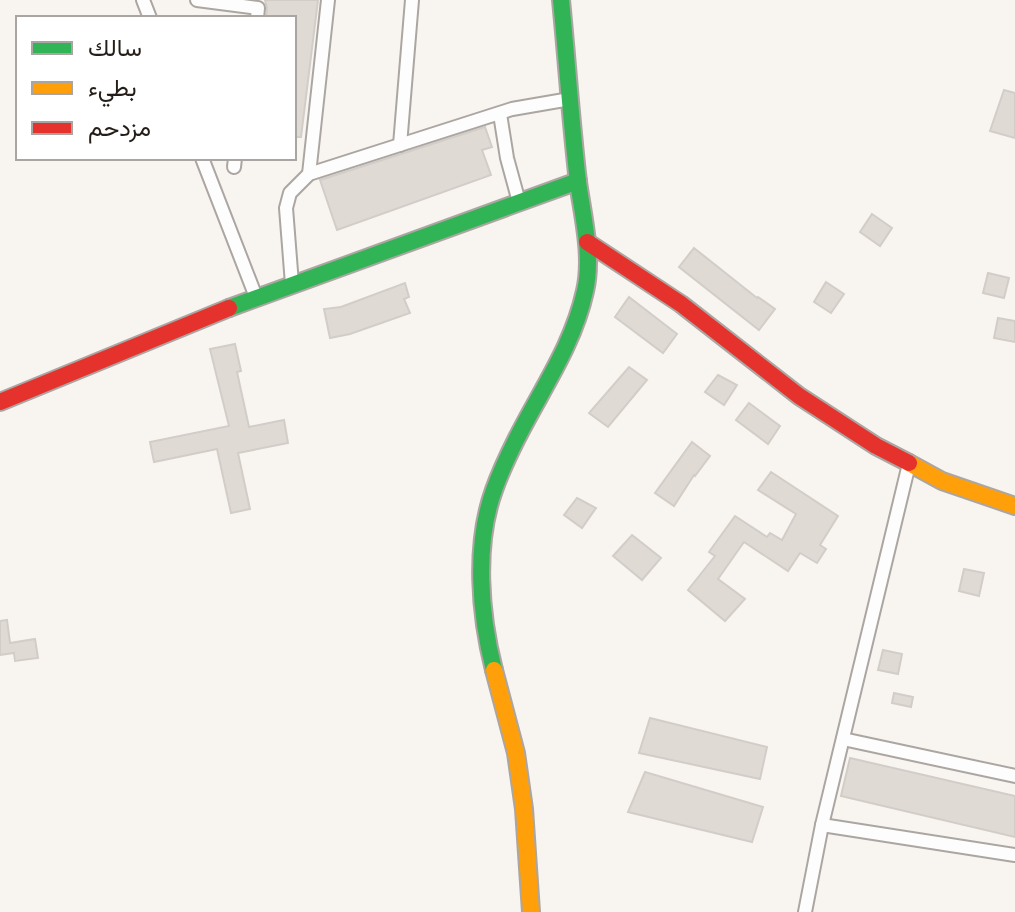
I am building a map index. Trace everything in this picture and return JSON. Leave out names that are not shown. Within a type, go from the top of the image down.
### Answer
[{"type":"street","points":[[197,0],[258,9]]},
{"type":"street","points":[[309,174],[328,0]]},
{"type":"street","points":[[400,145],[412,0]]},
{"type":"street","points":[[531,912],[526,822],[516,753],[486,639],[482,598],[483,534],[493,491],[508,455],[565,352],[586,288],[587,242],[578,181],[561,0]]},
{"type":"street","points":[[292,284],[286,208],[290,193],[309,174],[512,109],[570,99]]},
{"type":"street","points":[[500,114],[507,158],[519,202]]},
{"type":"street","points":[[203,160],[256,297]]},
{"type":"street","points":[[0,402],[256,297],[578,181]]},
{"type":"street","points":[[587,242],[681,304],[799,396],[876,446],[942,481],[1015,506]]},
{"type":"street","points":[[805,912],[822,825],[909,464]]},
{"type":"street","points":[[843,739],[1015,776]]},
{"type":"street","points":[[822,825],[1015,855]]},
{"type":"building","points":[[265,0],[318,0],[301,137],[296,137],[296,16],[266,16]]},
{"type":"building","points":[[1004,90],[1015,93],[1015,138],[990,131]]},
{"type":"building","points":[[485,127],[492,147],[482,150],[491,175],[337,230],[320,180]]},
{"type":"building","points":[[872,214],[892,228],[880,246],[860,232]]},
{"type":"building","points":[[694,248],[775,309],[759,330],[679,267]]},
{"type":"building","points":[[988,273],[1009,278],[1004,298],[983,293]]},
{"type":"building","points":[[826,282],[844,294],[831,313],[814,302]]},
{"type":"building","points":[[405,283],[409,297],[404,299],[410,313],[330,338],[324,309],[341,307]]},
{"type":"building","points":[[629,297],[677,334],[663,353],[615,317]]},
{"type":"building","points":[[998,318],[1015,321],[1015,342],[994,338]]},
{"type":"building","points":[[235,344],[241,371],[237,372],[249,427],[284,420],[288,443],[238,453],[250,509],[231,513],[217,449],[154,462],[150,442],[229,426],[210,349]]},
{"type":"building","points":[[629,367],[647,380],[608,427],[589,413]]},
{"type":"building","points":[[718,375],[737,385],[724,405],[705,392]]},
{"type":"building","points":[[749,403],[780,426],[768,444],[736,420]]},
{"type":"building","points":[[692,442],[710,456],[674,506],[655,493]]},
{"type":"building","points":[[771,472],[838,516],[820,545],[826,549],[817,563],[800,553],[788,571],[744,542],[718,579],[745,599],[725,621],[688,590],[715,556],[709,552],[735,516],[767,537],[770,533],[782,540],[796,514],[758,490]]},
{"type":"building","points":[[577,498],[596,508],[582,528],[564,515]]},
{"type":"building","points":[[632,535],[661,558],[642,580],[613,556]]},
{"type":"building","points":[[964,569],[984,573],[979,596],[959,591]]},
{"type":"building","points":[[7,620],[10,643],[35,639],[38,658],[15,661],[14,653],[0,655],[0,621]]},
{"type":"building","points":[[883,650],[902,654],[898,674],[878,670]]},
{"type":"building","points":[[894,693],[913,697],[911,707],[892,703]]},
{"type":"building","points":[[650,718],[767,747],[760,779],[639,753]]},
{"type":"building","points":[[850,758],[1015,796],[1015,837],[841,796]]},
{"type":"building","points":[[645,772],[763,807],[752,842],[628,812]]},
{"type":"traffic: fast","points":[[494,670],[485,626],[481,580],[488,511],[507,458],[573,330],[587,278],[586,237],[561,0]]},
{"type":"traffic: fast","points":[[229,308],[578,181]]},
{"type":"traffic: slow","points":[[909,463],[942,481],[1015,506]]},
{"type":"traffic: slow","points":[[494,670],[516,753],[524,809],[531,912]]},
{"type":"traffic: jam","points":[[587,242],[681,304],[799,396],[876,446],[909,463]]},
{"type":"traffic: jam","points":[[0,402],[229,308]]}]
